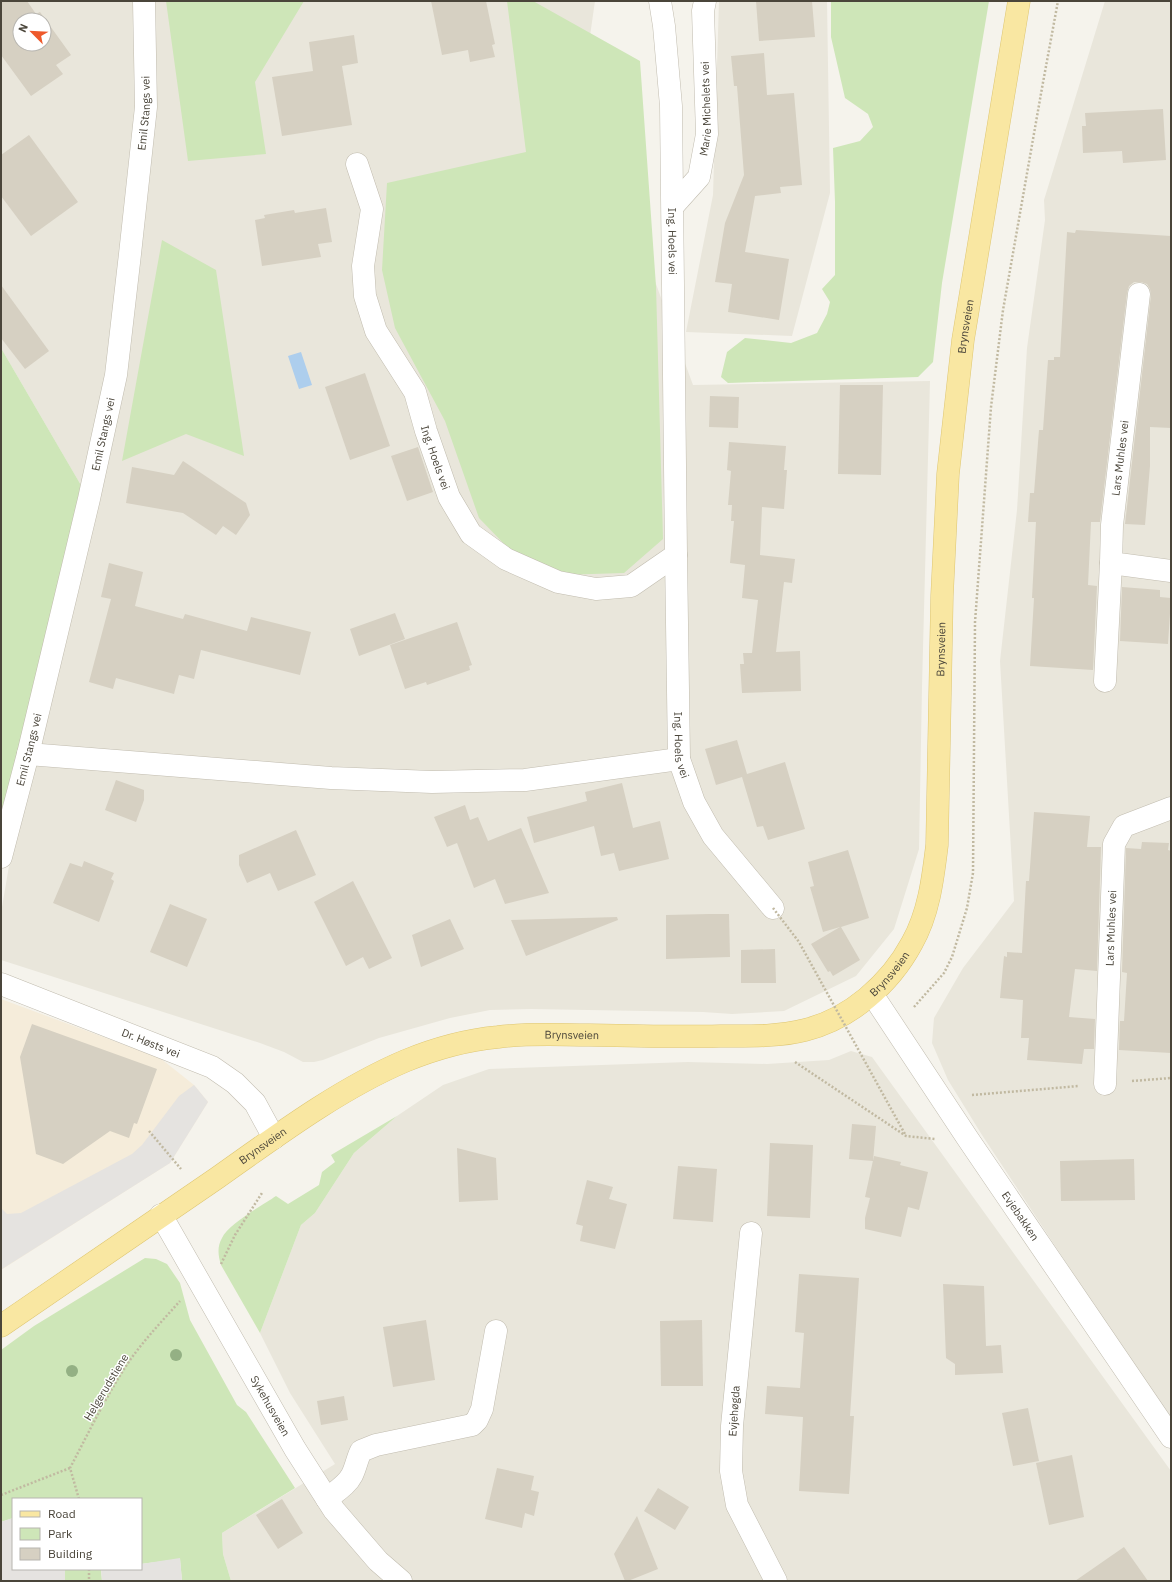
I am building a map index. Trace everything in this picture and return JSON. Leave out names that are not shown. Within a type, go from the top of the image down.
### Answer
[{"type":"main road","name":"Brynsveien","points":[[1,1326],[161,1215],[334,1099],[382,1072],[429,1052],[465,1042],[495,1037],[538,1034],[691,1037],[761,1036],[805,1030],[828,1022],[849,1011],[872,994],[898,965],[913,942],[924,913],[933,879],[937,844],[942,596],[948,474],[964,333],[1020,1]]},
{"type":"street","name":"Emil Stangs vei","points":[[1,858],[28,754],[87,507],[116,375],[146,106],[144,1]]},
{"type":"street","name":"Ing. Hoels vei","points":[[660,1],[664,26],[671,106],[679,759],[694,802],[713,836],[773,908]]},
{"type":"street","name":"Marie Michelets vei","points":[[673,206],[699,177],[707,134],[705,1]]},
{"type":"street","name":"Ing. Hoels vei","points":[[357,164],[372,209],[364,266],[365,296],[367,303],[376,331],[415,392],[426,431],[449,497],[471,534],[506,559],[558,582],[596,589],[631,586],[676,555]]},
{"type":"street","name":"Lars Muhles vei","points":[[1105,681],[1112,525],[1139,294]]},
{"type":"street","points":[[1111,563],[1171,571]]},
{"type":"street","points":[[28,754],[331,778],[432,782],[526,780],[679,759]]},
{"type":"street","name":"Lars Muhles vei","points":[[1105,1084],[1114,844],[1124,826],[1171,808]]},
{"type":"street","name":"Dr. Høsts vei","points":[[1,984],[212,1067],[235,1083],[255,1103],[274,1138]]},
{"type":"street","name":"Evjebakken","points":[[872,994],[977,1152],[1171,1437]]},
{"type":"street","name":"Sykehusveien","points":[[161,1215],[240,1354],[334,1510],[378,1561],[400,1581]]},
{"type":"street","name":"Evjehøgda","points":[[751,1233],[732,1426],[731,1471],[737,1505],[776,1581]]},
{"type":"street","points":[[327,1499],[352,1476],[360,1451],[376,1445],[472,1425],[477,1420],[482,1409],[496,1331]]},
{"type":"path","points":[[910,1010],[944,973],[952,957],[967,908],[973,873],[975,622],[991,407],[1003,310],[1058,1]]},
{"type":"path","points":[[773,908],[800,942],[906,1136],[795,1062]]},
{"type":"path","points":[[973,1095],[1080,1086]]},
{"type":"path","points":[[149,1131],[181,1169]]},
{"type":"path","points":[[218,1270],[235,1236],[262,1193]]},
{"type":"path","name":"Helgerudstiene","points":[[70,1468],[112,1388],[130,1360],[146,1339],[181,1300]]},
{"type":"path","points":[[1,1495],[70,1468],[79,1498]]},
{"type":"path","points":[[88,1570],[89,1581]]},
{"type":"shaded area","points":[[1,1],[595,1],[583,85],[693,385],[930,381],[919,849],[894,929],[856,976],[784,1011],[732,1014],[703,1012],[531,1009],[490,1010],[450,1018],[379,1038],[323,1060],[314,1062],[303,1062],[284,1052],[260,1043],[1,960],[1,913],[28,754],[89,499],[1,348]]},
{"type":"shaded area","points":[[719,1],[827,1],[830,193],[792,336],[686,332],[713,195]]},
{"type":"shaded area","points":[[1105,1],[1171,1],[1171,1417],[1127,1355],[982,1135],[948,1080],[932,1043],[934,1018],[963,968],[1014,901],[1000,661],[1017,510],[1027,348],[1045,220],[1044,200]]},
{"type":"shaded area","points":[[1,999],[160,1058],[194,1085],[208,1102],[170,1163],[1,1270]]},
{"type":"shaded area","points":[[851,1051],[872,1057],[1171,1471],[1171,1581],[231,1581],[223,1554],[222,1533],[335,1464],[290,1393],[260,1333],[301,1225],[315,1213],[354,1153],[397,1116],[443,1085],[489,1069],[688,1062],[767,1064],[829,1060]]},
{"type":"shaded area","points":[[194,1085],[208,1102],[170,1163],[2,1269],[1,1208],[7,1214],[21,1213],[132,1154],[142,1145],[179,1096]]},
{"type":"shaded area","points":[[12,1518],[12,1570],[65,1570],[65,1581],[1,1581],[1,1522]]},
{"type":"shaded area","points":[[180,1558],[182,1581],[102,1581],[101,1570],[142,1570],[142,1564]]},
{"type":"green space","points":[[166,1],[304,1],[255,82],[266,154],[188,161]]},
{"type":"green space","points":[[507,1],[533,1],[640,61],[656,286],[663,539],[624,573],[560,575],[508,548],[479,518],[445,421],[395,328],[382,270],[387,183],[526,152]]},
{"type":"green space","points":[[831,1],[989,1],[942,283],[933,362],[918,377],[728,383],[721,377],[727,352],[745,338],[791,343],[817,333],[827,314],[830,302],[822,289],[835,275],[833,148],[860,141],[873,127],[868,114],[845,98],[831,37]]},
{"type":"green space","points":[[162,240],[216,270],[244,456],[186,434],[122,461]]},
{"type":"green space","points":[[1,348],[89,499],[1,852]]},
{"type":"green space","points":[[397,1116],[354,1153],[315,1213],[301,1225],[260,1333],[221,1265],[218,1251],[222,1238],[238,1221],[276,1196],[288,1204],[319,1185],[322,1172],[335,1162],[331,1155]]},
{"type":"green space","points":[[145,1258],[156,1259],[167,1264],[180,1283],[190,1320],[237,1405],[246,1412],[295,1488],[222,1533],[223,1554],[231,1581],[182,1581],[180,1559],[142,1564],[142,1498],[12,1498],[12,1518],[1,1522],[1,1350],[34,1326]]},
{"type":"green space","points":[[65,1570],[101,1570],[102,1581],[65,1581]]},
{"type":"water","points":[[301,352],[312,385],[299,389],[288,356]]},
{"type":"building","points":[[1,1],[27,1],[35,12],[12,12],[12,52],[52,52],[52,29],[71,55],[56,65],[63,74],[31,96],[1,55]]},
{"type":"building","points":[[431,1],[486,1],[495,44],[492,45],[495,57],[470,62],[468,50],[442,55]]},
{"type":"building","points":[[756,1],[812,1],[815,37],[759,41]]},
{"type":"building","points":[[354,35],[358,63],[342,66],[352,125],[282,136],[272,77],[313,71],[309,42]]},
{"type":"building","points":[[764,53],[767,95],[794,93],[802,185],[780,187],[781,193],[755,196],[745,252],[789,259],[779,320],[728,312],[732,284],[715,282],[725,223],[744,175],[737,86],[734,86],[731,56]]},
{"type":"building","points":[[1163,109],[1166,160],[1123,163],[1122,151],[1083,153],[1082,126],[1086,126],[1085,113]]},
{"type":"building","points":[[29,135],[78,202],[31,236],[1,196],[1,155]]},
{"type":"building","points":[[326,208],[332,242],[318,244],[321,257],[262,266],[255,220],[265,218],[264,215],[294,210],[295,213]]},
{"type":"building","points":[[1076,230],[1171,236],[1171,428],[1150,427],[1150,466],[1145,525],[1125,524],[1151,295],[1147,284],[1134,282],[1129,286],[1127,293],[1100,522],[1091,522],[1088,585],[1097,586],[1093,670],[1030,666],[1036,522],[1028,522],[1030,493],[1034,493],[1039,430],[1043,430],[1048,360],[1054,360],[1054,357],[1060,357],[1067,232],[1075,233]]},
{"type":"building","points":[[1,285],[49,351],[25,369],[1,338]]},
{"type":"building","points":[[365,373],[390,446],[350,460],[325,387]]},
{"type":"building","points":[[840,385],[883,385],[881,475],[838,474]]},
{"type":"building","points":[[710,396],[739,397],[738,428],[709,427]]},
{"type":"building","points":[[729,442],[786,446],[784,470],[787,470],[784,509],[762,507],[760,555],[795,559],[792,583],[784,582],[776,652],[800,651],[801,691],[742,693],[740,664],[744,664],[743,653],[752,653],[758,600],[742,598],[745,565],[730,563],[734,521],[731,521],[732,505],[728,505],[731,471],[727,470]]},
{"type":"building","points":[[418,447],[433,492],[407,501],[391,456]]},
{"type":"building","points":[[183,461],[246,503],[250,515],[236,535],[223,526],[216,535],[183,513],[126,503],[132,467],[174,475]]},
{"type":"building","points":[[109,563],[143,572],[135,606],[183,619],[185,614],[247,631],[251,617],[311,632],[300,675],[201,650],[194,679],[179,675],[174,694],[116,678],[113,689],[89,682],[111,599],[101,597]]},
{"type":"building","points":[[1122,587],[1160,590],[1160,597],[1171,598],[1168,644],[1120,641]]},
{"type":"building","points":[[395,613],[405,639],[359,656],[350,629]]},
{"type":"building","points":[[457,622],[472,665],[469,666],[470,670],[427,685],[426,682],[405,689],[390,645]]},
{"type":"building","points":[[737,740],[747,774],[785,762],[805,829],[768,840],[763,826],[757,827],[742,777],[716,785],[705,749]]},
{"type":"building","points":[[116,780],[144,790],[144,800],[136,822],[105,810]]},
{"type":"building","points":[[622,783],[633,828],[660,821],[669,859],[619,871],[614,853],[601,856],[594,826],[534,843],[527,817],[587,801],[585,792]]},
{"type":"building","points":[[465,805],[470,820],[478,817],[488,841],[521,828],[549,893],[505,904],[495,879],[474,888],[457,843],[447,847],[434,817]]},
{"type":"building","points":[[1034,812],[1090,816],[1087,847],[1101,847],[1097,971],[1075,969],[1069,1017],[1095,1019],[1094,1049],[1084,1049],[1082,1064],[1027,1060],[1029,1038],[1021,1038],[1023,1000],[1000,998],[1004,956],[1007,957],[1007,952],[1022,953],[1026,881],[1029,881]]},
{"type":"building","points":[[296,830],[316,875],[278,891],[270,873],[247,883],[239,865],[239,855]]},
{"type":"building","points":[[1142,842],[1169,843],[1168,850],[1171,851],[1171,1053],[1119,1050],[1120,1021],[1124,1021],[1127,973],[1122,972],[1126,848],[1141,849]]},
{"type":"building","points":[[848,850],[869,918],[841,927],[860,960],[833,976],[830,971],[828,972],[811,944],[840,927],[823,932],[810,887],[814,886],[808,862]]},
{"type":"building","points":[[84,861],[114,873],[111,879],[114,881],[99,922],[53,903],[70,863],[82,867]]},
{"type":"building","points":[[353,881],[392,958],[369,969],[363,957],[346,966],[314,902]]},
{"type":"building","points":[[170,904],[207,919],[187,967],[150,952]]},
{"type":"building","points":[[729,914],[730,957],[666,959],[666,915]]},
{"type":"building","points":[[617,917],[618,920],[526,956],[511,920]]},
{"type":"building","points":[[450,919],[464,949],[421,967],[412,935]]},
{"type":"building","points":[[775,949],[776,983],[741,983],[741,950]]},
{"type":"building","points":[[32,1024],[157,1069],[137,1124],[134,1123],[129,1138],[110,1131],[63,1164],[36,1154],[20,1057]]},
{"type":"building","points":[[852,1124],[876,1126],[873,1161],[849,1159]]},
{"type":"building","points":[[770,1143],[813,1145],[810,1218],[767,1216]]},
{"type":"building","points":[[457,1148],[496,1158],[498,1200],[459,1202]]},
{"type":"building","points":[[874,1156],[901,1162],[900,1165],[928,1172],[919,1210],[908,1207],[901,1237],[865,1229],[865,1218],[870,1198],[865,1197]]},
{"type":"building","points":[[1134,1159],[1135,1200],[1061,1201],[1060,1161]]},
{"type":"building","points":[[678,1166],[717,1169],[713,1222],[673,1219]]},
{"type":"building","points":[[587,1180],[613,1187],[609,1199],[627,1204],[615,1249],[580,1241],[583,1226],[576,1224]]},
{"type":"building","points":[[799,1274],[859,1278],[850,1416],[854,1416],[849,1494],[799,1491],[803,1417],[765,1414],[767,1386],[800,1388],[804,1333],[795,1332]]},
{"type":"building","points":[[943,1284],[984,1286],[986,1346],[1001,1345],[1003,1373],[955,1375],[955,1364],[946,1358]]},
{"type":"building","points":[[426,1320],[435,1380],[393,1387],[383,1327]]},
{"type":"building","points":[[702,1320],[703,1386],[661,1386],[660,1321]]},
{"type":"building","points":[[344,1396],[348,1420],[321,1425],[317,1401]]},
{"type":"building","points":[[1028,1408],[1039,1461],[1013,1466],[1002,1413]]},
{"type":"building","points":[[1072,1455],[1084,1517],[1049,1525],[1036,1463]]},
{"type":"building","points":[[497,1468],[534,1476],[531,1490],[539,1492],[534,1516],[525,1513],[522,1528],[485,1519]]},
{"type":"building","points":[[658,1488],[689,1507],[675,1530],[644,1511]]},
{"type":"building","points":[[282,1499],[303,1533],[278,1549],[256,1515]]},
{"type":"building","points":[[637,1516],[658,1569],[625,1581],[614,1554]]},
{"type":"building","points":[[1124,1547],[1148,1581],[1075,1581]]}]
